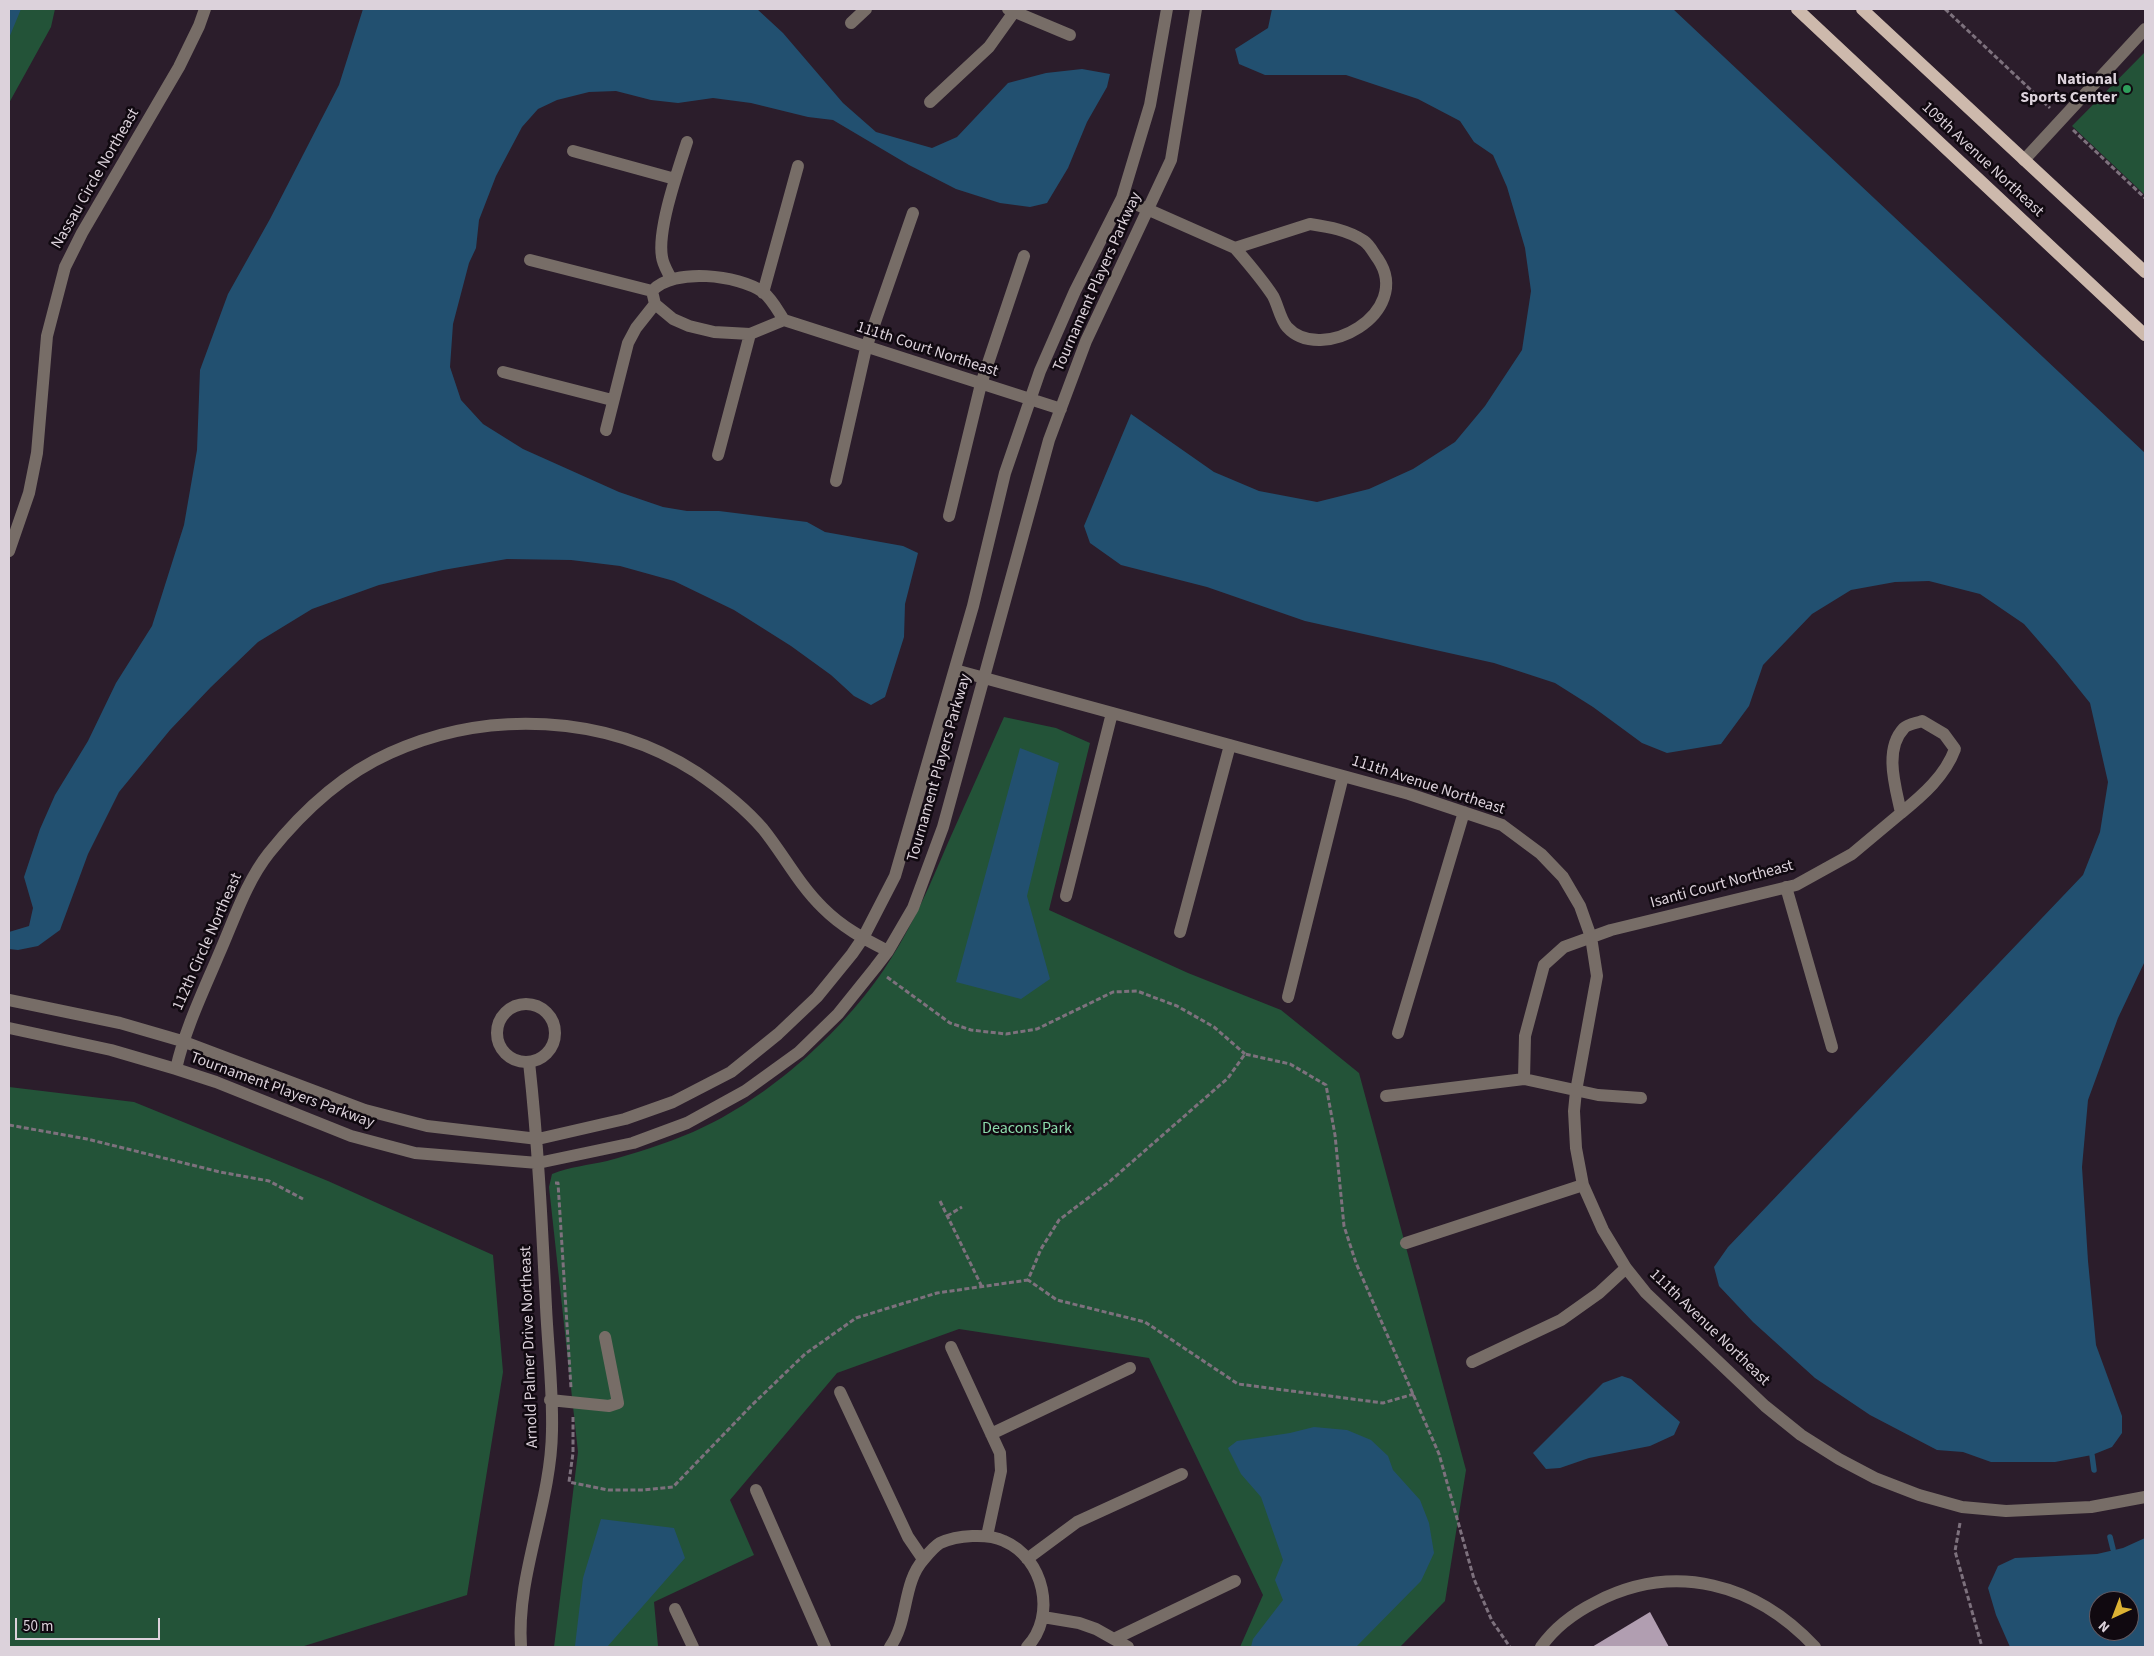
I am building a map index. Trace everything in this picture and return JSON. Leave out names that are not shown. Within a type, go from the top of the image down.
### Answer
[{"type":"main road","name":"109th Avenue Northeast","points":[[1797,9],[2145,335]]},
{"type":"main road","name":"109th Avenue Northeast","points":[[1862,9],[2145,272]]},
{"type":"street","name":"Nassau Circle Northeast","points":[[9,551],[29,493],[37,453],[47,336],[65,267],[82,233],[179,67],[205,9]]},
{"type":"street","points":[[850,23],[866,9]]},
{"type":"street","name":"Tournament Players Parkway","points":[[9,1000],[111,1021],[182,1041],[366,1110],[427,1126],[538,1139],[625,1119],[673,1102],[730,1072],[778,1034],[817,997],[863,938],[895,876],[973,606],[1005,473],[1040,371],[1075,291],[1122,198],[1150,104],[1167,9]]},
{"type":"street","name":"Tournament Players Parkway","points":[[9,1028],[111,1050],[176,1069],[216,1082],[351,1136],[415,1154],[538,1163],[633,1143],[687,1123],[745,1091],[799,1052],[838,1014],[875,968],[888,951],[913,908],[943,827],[1049,440],[1086,341],[1171,160],[1196,9]]},
{"type":"street","points":[[930,102],[989,47],[1011,10],[1070,35]]},
{"type":"street","points":[[2024,160],[2145,29]]},
{"type":"street","points":[[671,279],[662,259],[660,243],[675,179],[687,142]]},
{"type":"street","points":[[573,151],[675,179]]},
{"type":"street","points":[[763,293],[798,166]]},
{"type":"street","points":[[1122,198],[1236,248],[1273,296],[1287,327],[1302,337],[1320,342],[1343,336],[1371,320],[1386,298],[1384,268],[1366,242],[1340,230],[1310,224],[1236,248]]},
{"type":"street","points":[[836,481],[866,348],[913,213]]},
{"type":"street","points":[[950,516],[981,384],[1024,256]]},
{"type":"street","points":[[530,260],[652,291]]},
{"type":"street","points":[[685,277],[720,278],[744,284],[763,293],[774,304],[784,320],[750,334],[714,332],[689,326],[673,319],[655,304],[652,291],[659,284],[671,279],[685,277]]},
{"type":"street","points":[[606,430],[612,400],[628,343],[636,328],[655,304]]},
{"type":"street","name":"111th Court Northeast","points":[[784,320],[866,348],[1061,409]]},
{"type":"street","points":[[718,455],[750,334]]},
{"type":"street","points":[[503,372],[612,400]]},
{"type":"street","name":"111th Avenue Northeast","points":[[955,670],[1343,776],[1502,825],[1540,854],[1563,876],[1580,906],[1592,937],[1597,976],[1576,1091],[1574,1110],[1576,1148],[1583,1185],[1603,1230],[1626,1268],[1646,1293],[1765,1406],[1801,1435],[1839,1459],[1875,1478],[1920,1495],[1962,1507],[2050,1510],[2091,1507],[2145,1497]]},
{"type":"street","points":[[1066,896],[1112,713]]},
{"type":"street","name":"Isanti Court Northeast","points":[[1524,1079],[1525,1036],[1544,966],[1564,947],[1611,930],[1796,885],[1852,854],[1901,813],[1926,792],[1950,763],[1954,749],[1944,734],[1922,721],[1904,727],[1894,745],[1893,770],[1901,813]]},
{"type":"street","name":"112th Circle Northeast","points":[[176,1069],[182,1041],[248,886],[268,854],[326,794],[356,772],[389,753],[457,730],[528,723],[564,725],[598,730],[639,743],[666,755],[720,788],[743,808],[763,829],[817,902],[842,925],[888,951]]},
{"type":"street","points":[[1180,932],[1230,745]]},
{"type":"street","points":[[1288,997],[1343,776]]},
{"type":"street","points":[[1398,1033],[1464,812]]},
{"type":"street","points":[[1786,887],[1832,1046]]},
{"type":"street","points":[[527,1003],[539,1006],[550,1016],[556,1031],[553,1045],[545,1056],[529,1062],[518,1061],[505,1053],[497,1037],[498,1024],[511,1008],[527,1003]]},
{"type":"street","name":"Arnold Palmer Drive Northeast","points":[[521,1647],[520,1625],[524,1593],[548,1483],[552,1431],[538,1139],[529,1062]]},
{"type":"street","points":[[1386,1096],[1524,1079],[1598,1095],[1641,1098]]},
{"type":"street","points":[[1406,1243],[1583,1185]]},
{"type":"street","points":[[1472,1362],[1561,1320],[1599,1293],[1626,1268]]},
{"type":"street","points":[[550,1400],[609,1406],[618,1403],[604,1337]]},
{"type":"street","points":[[951,1347],[1000,1453],[1001,1471],[987,1536]]},
{"type":"street","points":[[991,1434],[1130,1368]]},
{"type":"street","points":[[840,1392],[908,1537],[923,1559]]},
{"type":"street","points":[[1027,1560],[1077,1522],[1182,1474]]},
{"type":"street","points":[[756,1490],[826,1647]]},
{"type":"street","points":[[890,1647],[895,1640],[905,1609],[913,1573],[923,1559],[940,1543],[967,1536],[987,1536],[1004,1540],[1017,1549],[1038,1576],[1044,1597],[1043,1617],[1033,1641],[1027,1647]]},
{"type":"street","points":[[1541,1647],[1548,1636],[1577,1612],[1610,1595],[1641,1584],[1677,1580],[1716,1584],[1763,1604],[1797,1628],[1815,1647]]},
{"type":"street","points":[[1114,1639],[1235,1581]]},
{"type":"street","points":[[675,1609],[693,1647]]},
{"type":"street","points":[[1043,1617],[1080,1623],[1128,1647]]},
{"type":"path","points":[[1944,9],[2145,198]]},
{"type":"path","points":[[875,968],[950,1023],[971,1030],[1006,1034],[1037,1029],[1113,992],[1137,991],[1177,1006],[1214,1027],[1246,1054],[1290,1064],[1326,1084],[1335,1135],[1344,1226],[1356,1263],[1439,1454],[1474,1579],[1492,1622],[1510,1647]]},
{"type":"path","points":[[1028,1280],[1041,1249],[1059,1220],[1109,1182],[1228,1078],[1246,1054]]},
{"type":"path","points":[[9,1126],[87,1139],[220,1172],[269,1181],[302,1199]]},
{"type":"path","points":[[540,1183],[558,1183],[572,1402],[573,1453],[569,1482],[608,1490],[644,1490],[673,1487],[751,1406],[805,1354],[856,1318],[937,1293],[1028,1280],[1057,1300],[1145,1322],[1238,1384],[1382,1403],[1414,1394]]},
{"type":"path","points":[[940,1201],[982,1287]]},
{"type":"path","points":[[947,1216],[962,1207]]},
{"type":"path","points":[[1962,1507],[1955,1551],[1982,1647]]},
{"type":"green space","points":[[9,9],[55,9],[51,27],[9,103]]},
{"type":"green space","name":"National Sports Center","points":[[2145,52],[2145,195],[2072,126]]},
{"type":"green space","name":"Deacons Park","points":[[1004,717],[1056,728],[1090,743],[1049,910],[1188,973],[1281,1010],[1359,1073],[1466,1470],[1445,1601],[1400,1647],[1240,1647],[1263,1595],[1149,1358],[959,1329],[837,1373],[730,1500],[754,1555],[654,1602],[658,1646],[554,1647],[578,1452],[549,1187],[552,1174],[607,1161],[650,1148],[693,1132],[722,1118],[778,1081],[830,1034],[874,983],[908,930]]},
{"type":"green space","points":[[9,1087],[134,1102],[328,1181],[493,1255],[503,1372],[467,1595],[301,1647],[9,1647]]},
{"type":"water","points":[[9,9],[21,9],[9,38]]},
{"type":"water","points":[[363,9],[757,9],[783,33],[843,103],[876,132],[932,148],[957,137],[1008,83],[1046,73],[1082,69],[1110,74],[1107,87],[1087,122],[1068,168],[1047,203],[1030,207],[1000,203],[956,189],[909,165],[833,120],[808,117],[751,103],[713,98],[678,103],[651,100],[616,91],[589,92],[557,100],[538,109],[522,127],[496,176],[479,220],[476,248],[469,263],[453,324],[450,367],[461,400],[483,424],[523,449],[619,492],[663,507],[687,511],[719,511],[807,522],[825,532],[903,546],[918,553],[905,604],[904,637],[885,697],[871,705],[854,696],[831,675],[791,646],[734,610],[674,581],[620,566],[571,560],[507,559],[443,570],[379,585],[312,609],[258,642],[211,687],[170,730],[119,792],[88,854],[60,930],[38,946],[18,950],[9,949],[9,932],[29,926],[33,908],[24,877],[40,829],[55,795],[88,741],[116,683],[152,626],[184,525],[197,450],[200,370],[228,294],[270,219],[339,85]]},
{"type":"water","points":[[1272,9],[1673,9],[2145,453],[2145,961],[2118,1018],[2088,1100],[2082,1167],[2096,1345],[2122,1416],[2122,1433],[2112,1447],[2092,1455],[2055,1462],[1991,1462],[1963,1452],[1937,1450],[1870,1415],[1815,1378],[1753,1322],[1719,1286],[1714,1267],[1728,1247],[2083,875],[2100,832],[2108,782],[2090,703],[2024,624],[1980,594],[1929,581],[1895,582],[1851,590],[1812,614],[1763,665],[1749,706],[1721,744],[1667,753],[1642,743],[1593,707],[1555,683],[1494,663],[1305,621],[1207,587],[1121,565],[1090,543],[1084,526],[1131,414],[1214,472],[1259,491],[1317,502],[1369,489],[1413,469],[1455,442],[1485,406],[1522,350],[1531,291],[1525,248],[1507,187],[1493,155],[1474,142],[1460,121],[1418,99],[1346,75],[1265,75],[1239,64],[1235,49],[1268,28]]},
{"type":"water","points":[[1020,748],[1059,763],[1027,896],[1050,979],[1021,999],[956,982]]},
{"type":"water","points":[[1622,1376],[1631,1379],[1680,1422],[1674,1435],[1650,1446],[1589,1458],[1560,1468],[1546,1469],[1533,1453],[1603,1383]]},
{"type":"water","points":[[1314,1427],[1347,1430],[1371,1440],[1388,1456],[1393,1470],[1420,1500],[1429,1523],[1434,1553],[1421,1581],[1356,1647],[1251,1647],[1253,1639],[1283,1600],[1275,1580],[1283,1560],[1261,1497],[1241,1474],[1228,1448],[1237,1441],[1290,1433]]},
{"type":"water","points":[[601,1519],[674,1528],[685,1558],[607,1647],[577,1647],[575,1646],[583,1578]]},
{"type":"water","points":[[2145,1538],[2145,1647],[2010,1647],[1996,1615],[1988,1588],[1998,1566],[2015,1558],[2097,1554],[2123,1548]]},
{"type":"building","points":[[1650,1612],[1669,1647],[1592,1647]]},
{"type":"waterway","points":[[2092,1455],[2094,1470]]},
{"type":"waterway","points":[[2110,1537],[2113,1549]]},
{"type":"place","name":"National Sports Center","points":[[2127,89]]}]
